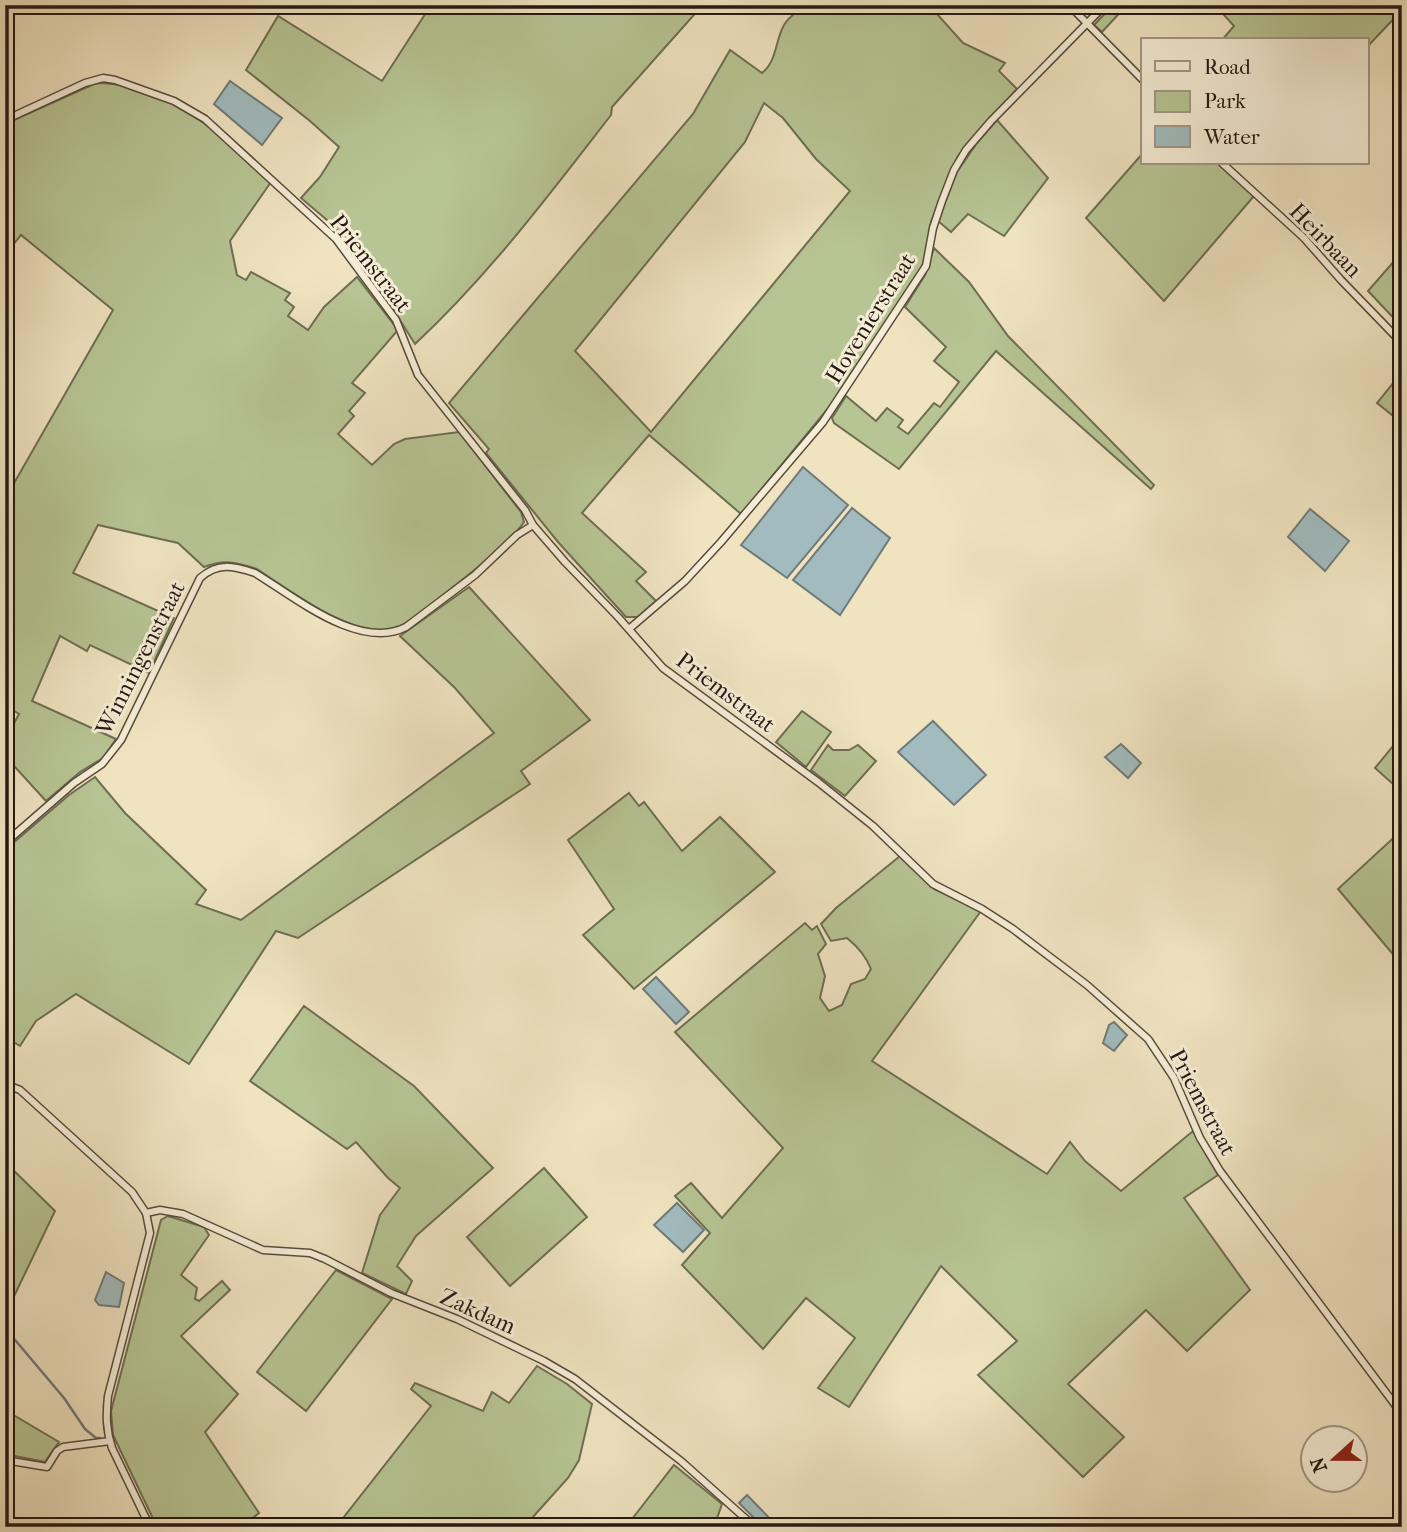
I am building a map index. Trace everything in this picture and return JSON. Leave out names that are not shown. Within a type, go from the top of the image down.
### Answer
[{"type":"street","points":[[1069,5],[1141,78]]},
{"type":"street","name":"Hovenierstraat","points":[[629,629],[653,611],[712,552],[823,422],[926,266],[933,228],[942,201],[954,170],[967,150],[991,121],[1105,5]]},
{"type":"street","name":"Priemstraat","points":[[5,120],[85,83],[103,78],[174,101],[205,119],[336,239],[396,320],[418,375],[525,510],[533,525],[663,668],[842,802],[894,844],[933,884],[982,909],[1013,929],[1087,985],[1148,1039],[1174,1078],[1200,1138],[1220,1171],[1402,1414]]},
{"type":"street","name":"Heirbaan","points":[[1223,164],[1304,237],[1402,343]]},
{"type":"street","name":"Winningenstraat","points":[[5,843],[110,755],[121,740],[200,579],[208,571],[226,566],[240,568],[255,573],[335,621],[373,634],[396,632],[457,589],[520,532],[533,525]]},
{"type":"street","points":[[5,1084],[20,1090],[132,1192],[149,1222],[148,1242],[108,1396],[106,1415],[110,1441],[150,1527]]},
{"type":"street","name":"Zakdam","points":[[146,1213],[160,1210],[183,1214],[263,1250],[310,1253],[544,1362],[575,1378],[681,1461],[755,1527]]},
{"type":"street","points":[[5,1460],[47,1467],[57,1451],[63,1447],[110,1441]]},
{"type":"green space","points":[[431,5],[701,7],[612,107],[611,115],[493,262],[415,344],[386,298],[334,226],[301,198],[320,177],[339,147],[246,70],[278,16],[382,81]]},
{"type":"green space","points":[[805,5],[929,5],[963,43],[1005,63],[999,71],[1017,89],[958,156],[931,222],[925,259],[919,273],[830,406],[741,514],[649,435],[582,513],[646,572],[636,581],[656,601],[638,617],[626,617],[558,542],[486,453],[489,449],[449,403],[693,114],[730,50],[762,73],[773,57],[786,22]],"holes":[[[764,103],[783,118],[816,159],[850,191],[651,432],[575,351],[745,142]]]},
{"type":"green space","points":[[1113,5],[1127,5],[1102,32],[1094,25]]},
{"type":"green space","points":[[1233,5],[1402,5],[1402,10],[1368,46],[1368,38],[1224,38],[1234,26],[1224,15]]},
{"type":"green space","points":[[101,83],[150,93],[173,104],[215,132],[271,182],[230,241],[237,275],[246,280],[251,272],[290,293],[285,300],[294,307],[288,316],[308,330],[324,307],[357,277],[398,330],[352,383],[365,393],[349,411],[354,416],[338,434],[372,465],[394,444],[405,439],[459,432],[521,512],[524,522],[491,556],[419,615],[396,628],[381,631],[363,628],[324,612],[257,569],[230,562],[204,567],[178,543],[98,525],[73,573],[174,618],[149,673],[90,645],[87,651],[60,636],[32,701],[116,739],[103,758],[80,772],[46,801],[5,756],[5,740],[19,714],[5,705],[5,499],[113,310],[21,235],[5,255],[5,124]]},
{"type":"green space","points":[[997,120],[1048,178],[1004,236],[968,214],[951,232],[938,221],[957,172]]},
{"type":"green space","points":[[1141,155],[1141,164],[1222,164],[1254,196],[1164,301],[1086,218]]},
{"type":"green space","points":[[934,248],[969,282],[1008,336],[1154,485],[1151,489],[996,351],[899,469],[834,423],[832,418],[846,396],[876,421],[887,408],[903,420],[898,427],[908,434],[934,403],[940,407],[959,382],[934,361],[946,347],[905,307],[925,275]]},
{"type":"green space","points":[[1402,252],[1402,327],[1368,291]]},
{"type":"green space","points":[[1402,372],[1402,423],[1377,403]]},
{"type":"green space","points":[[469,587],[590,720],[521,771],[530,784],[298,938],[276,931],[189,1064],[76,994],[36,1021],[20,1046],[5,1037],[5,850],[69,795],[95,777],[125,813],[206,890],[196,904],[241,920],[494,733],[455,688],[400,636]]},
{"type":"green space","points":[[802,711],[831,732],[806,767],[776,742]]},
{"type":"green space","points":[[1402,735],[1402,792],[1375,768]]},
{"type":"green space","points":[[828,745],[833,750],[849,750],[858,745],[876,761],[845,796],[811,770]]},
{"type":"green space","points":[[629,793],[639,806],[644,802],[682,851],[720,817],[775,872],[634,989],[583,935],[614,909],[568,840]]},
{"type":"green space","points":[[1402,830],[1402,965],[1338,889]]},
{"type":"green space","points":[[900,856],[934,889],[981,911],[872,1061],[1047,1174],[1070,1142],[1085,1161],[1121,1191],[1193,1131],[1218,1175],[1184,1198],[1250,1290],[1187,1351],[1146,1310],[1068,1384],[1124,1437],[1083,1477],[978,1375],[1017,1341],[941,1266],[849,1407],[818,1388],[855,1338],[806,1298],[763,1349],[682,1265],[710,1233],[675,1196],[691,1183],[722,1218],[783,1148],[675,1032],[805,923],[812,930],[817,926],[826,944],[818,954],[825,976],[820,998],[829,1011],[842,1005],[851,984],[865,979],[871,969],[851,941],[847,938],[831,941],[821,924],[836,908]]},
{"type":"green space","points":[[304,1006],[414,1086],[493,1168],[416,1236],[397,1266],[412,1281],[406,1294],[362,1273],[380,1215],[400,1188],[356,1142],[347,1149],[250,1081]]},
{"type":"green space","points":[[5,1162],[55,1211],[5,1315]]},
{"type":"green space","points":[[544,1168],[587,1217],[510,1286],[467,1237]]},
{"type":"green space","points":[[168,1216],[204,1227],[209,1235],[181,1275],[197,1288],[195,1299],[199,1301],[222,1281],[230,1290],[181,1336],[238,1394],[205,1432],[259,1513],[241,1527],[157,1527],[113,1435],[111,1411],[161,1220]]},
{"type":"green space","points":[[336,1270],[392,1299],[306,1411],[257,1372]]},
{"type":"green space","points":[[537,1366],[567,1384],[592,1404],[579,1460],[568,1478],[532,1518],[542,1527],[336,1527],[431,1406],[411,1389],[415,1383],[483,1411],[492,1392],[509,1403]]},
{"type":"green space","points":[[5,1410],[59,1442],[45,1462],[5,1454]]},
{"type":"green space","points":[[674,1465],[722,1504],[714,1527],[641,1527],[632,1519]]},
{"type":"water","points":[[230,81],[282,118],[262,145],[214,104]]},
{"type":"water","points":[[803,467],[848,505],[787,578],[741,545]]},
{"type":"water","points":[[852,508],[890,538],[840,615],[793,580]]},
{"type":"water","points":[[1310,509],[1349,541],[1325,571],[1288,537]]},
{"type":"water","points":[[933,721],[986,775],[954,805],[898,752]]},
{"type":"water","points":[[1121,744],[1141,763],[1128,778],[1105,757]]},
{"type":"water","points":[[656,977],[689,1012],[676,1024],[643,989]]},
{"type":"water","points":[[1114,1022],[1127,1035],[1114,1051],[1103,1043],[1109,1025]]},
{"type":"water","points":[[677,1203],[704,1230],[683,1252],[654,1225]]},
{"type":"water","points":[[106,1272],[124,1283],[119,1307],[99,1305],[95,1300]]},
{"type":"water","points":[[747,1495],[778,1527],[763,1527],[739,1503]]},
{"type":"waterway","points":[[5,1328],[64,1398],[85,1429],[100,1438]]}]
